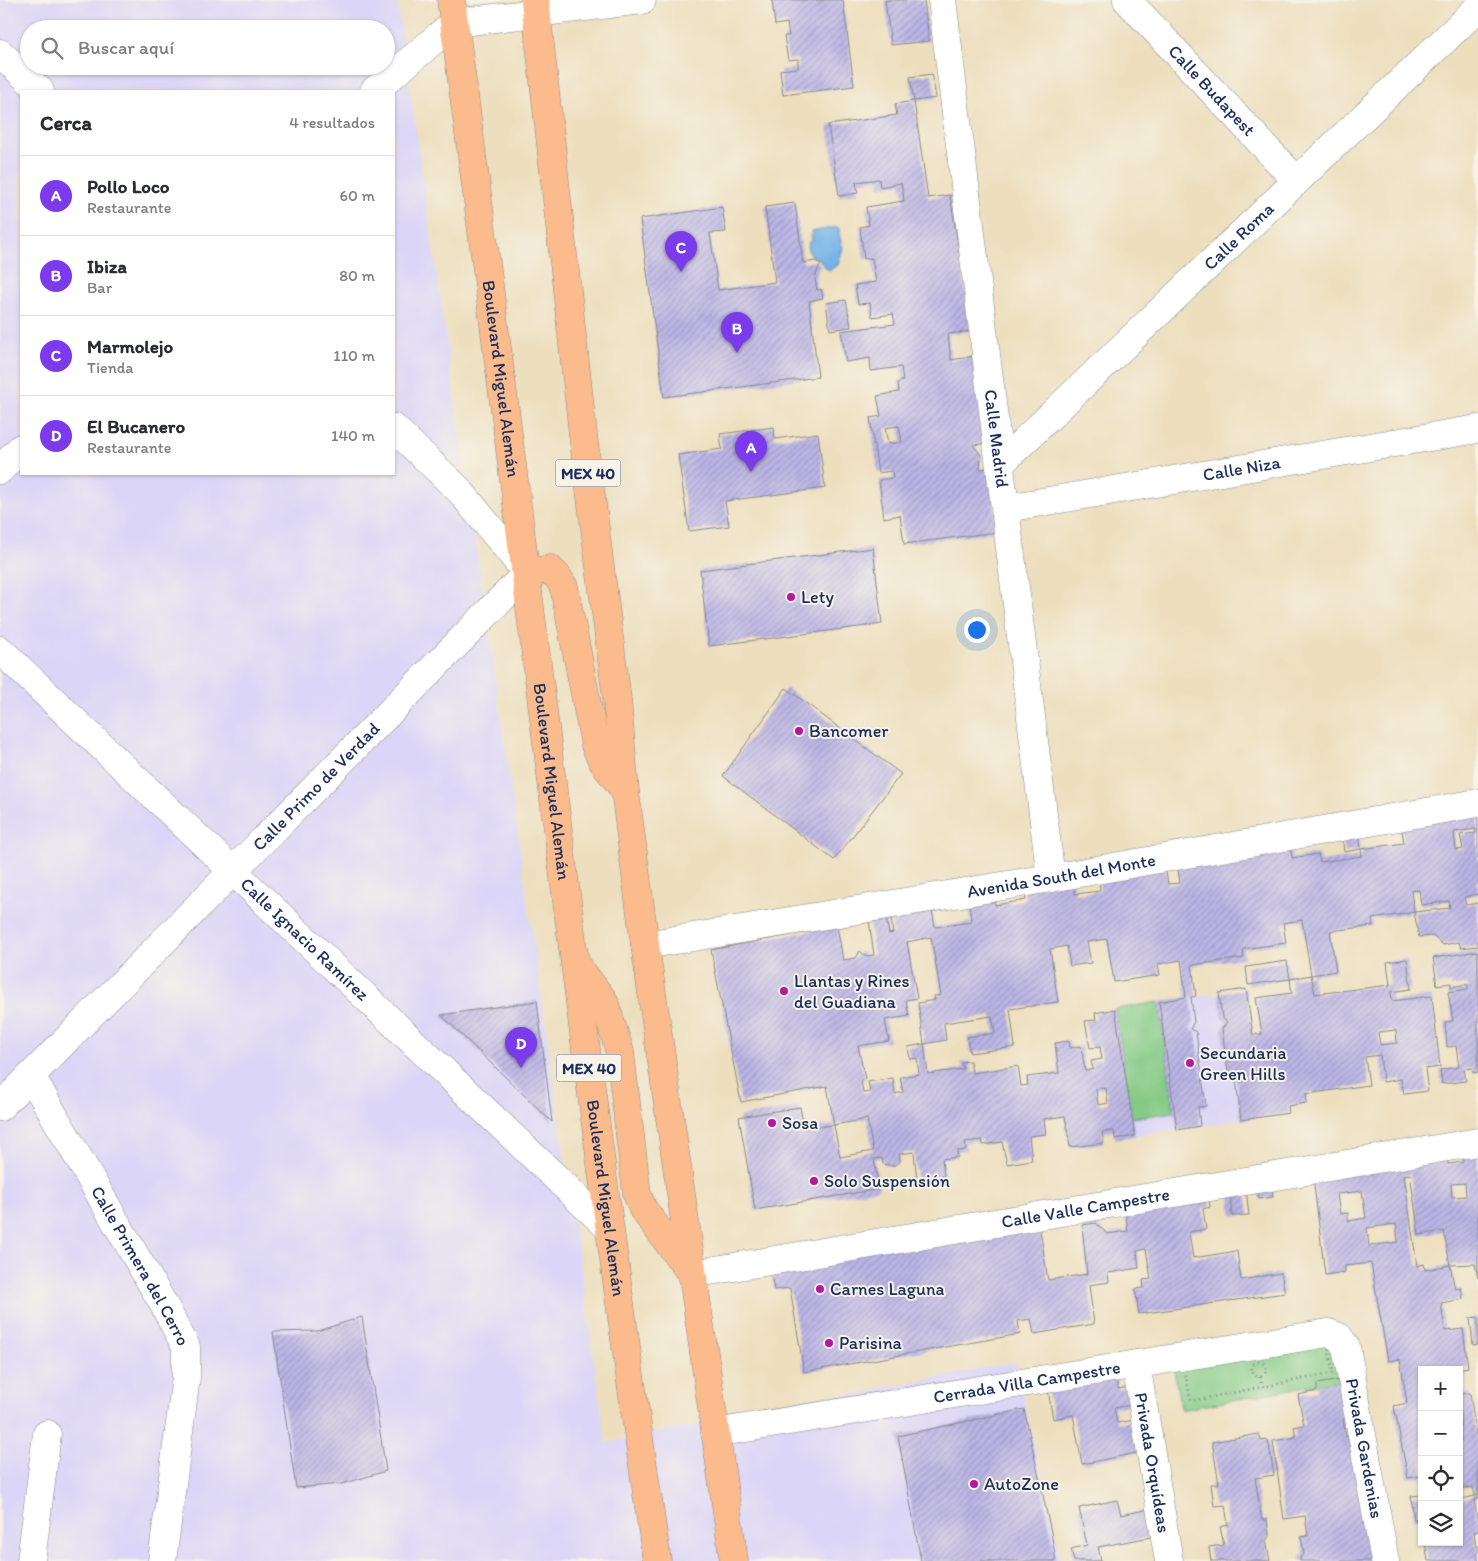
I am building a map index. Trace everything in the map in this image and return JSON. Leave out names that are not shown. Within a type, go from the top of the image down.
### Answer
[{"type":"highway","name":"MEX 40","points":[[535,6],[583,435],[617,699],[625,792],[645,945],[734,1561]]},
{"type":"highway","name":"Boulevard Miguel Alemán","points":[[453,11],[527,574],[609,1228],[657,1561]]},
{"type":"highway","points":[[527,574],[550,569],[564,587],[596,746],[603,762],[625,792]]},
{"type":"highway","points":[[575,963],[604,1001],[620,1052],[636,1194],[643,1209],[692,1274]]},
{"type":"street","points":[[395,70],[453,11],[642,0]]},
{"type":"street","name":"Calle Madrid","points":[[942,0],[1051,878]]},
{"type":"street","name":"Calle Budapest","points":[[1126,0],[1296,181]]},
{"type":"street","name":"Calle Roma","points":[[1000,464],[1478,8]]},
{"type":"street","points":[[0,53],[20,72]]},
{"type":"street","points":[[23,75],[39,90]]},
{"type":"street","points":[[375,90],[390,75]]},
{"type":"street","points":[[395,429],[460,491],[527,574]]},
{"type":"street","name":"Calle Niza","points":[[1006,508],[1478,429]]},
{"type":"street","points":[[0,470],[20,449]]},
{"type":"street","name":"Calle Primo de Verdad","points":[[0,1107],[527,574]]},
{"type":"street","name":"Calle Ignacio Ramírez","points":[[0,650],[609,1228]]},
{"type":"street","name":"Avenida South del Monte","points":[[645,945],[1051,878],[1478,803]]},
{"type":"street","name":"Calle Primera del Cerro","points":[[31,1076],[164,1305],[186,1347],[186,1377],[162,1561]]},
{"type":"street","name":"Calle Valle Campestre","points":[[692,1274],[1478,1142]]},
{"type":"street","name":"Cerrada Villa Campestre","points":[[715,1433],[1328,1333],[1339,1337]]},
{"type":"street","name":"Privada Gardenias","points":[[1339,1337],[1346,1347],[1384,1561]]},
{"type":"street","name":"Privada Orquídeas","points":[[1136,1364],[1170,1561]]},
{"type":"street","points":[[31,1561],[46,1434]]},
{"type":"path","points":[[1260,1377],[1262,1387]]},
{"type":"shaded area","points":[[0,0],[397,0],[606,1443],[1015,1362],[1061,1561],[0,1561]]},
{"type":"shaded area","name":"Secundaria Green Hills","points":[[1246,989],[1265,1116],[1135,1136],[1115,1009]]},
{"type":"green space","points":[[1159,1002],[1174,1112],[1132,1118],[1115,1009]]},
{"type":"green space","points":[[1330,1330],[1344,1379],[1181,1410],[1173,1365]]},
{"type":"water","points":[[839,228],[843,248],[838,265],[830,270],[818,258],[811,256],[807,247],[812,240],[811,232]]},
{"type":"building","points":[[772,0],[843,0],[854,86],[783,95],[780,70],[798,68],[798,59],[788,60],[784,36],[789,36],[787,23],[775,25]]},
{"type":"building","points":[[885,0],[924,0],[929,41],[891,45]]},
{"type":"building","points":[[932,74],[936,98],[914,101],[910,77]]},
{"type":"building","points":[[914,101],[928,198],[950,195],[972,331],[948,334],[951,360],[975,356],[988,443],[973,445],[981,455],[980,469],[990,468],[997,532],[904,544],[900,515],[884,518],[879,480],[893,478],[892,471],[878,473],[870,418],[881,416],[877,396],[899,392],[898,382],[903,381],[901,367],[871,371],[870,358],[846,362],[841,331],[895,324],[893,314],[872,317],[870,303],[858,304],[855,285],[876,282],[872,258],[864,259],[860,227],[869,225],[866,207],[904,201],[903,192],[901,183],[880,187],[879,179],[856,182],[858,193],[839,196],[828,125],[897,115],[895,104]],"holes":[[[899,426],[902,442],[888,444],[885,428]]]},
{"type":"building","points":[[795,203],[803,263],[816,261],[821,265],[815,279],[817,290],[821,289],[823,298],[809,301],[818,377],[664,397],[640,219],[722,207],[726,232],[710,233],[718,290],[775,282],[765,207]]},
{"type":"building","points":[[846,300],[851,327],[830,330],[826,303]]},
{"type":"building","points":[[774,427],[775,439],[818,433],[825,488],[725,501],[729,526],[689,531],[678,455],[722,449],[720,434]]},
{"type":"building","name":"Lety","points":[[873,548],[882,624],[709,646],[700,570]]},
{"type":"building","name":"Bancomer","points":[[786,688],[901,774],[834,860],[723,776]]},
{"type":"building","points":[[1478,816],[1478,894],[1464,897],[1466,905],[1478,903],[1478,946],[1461,948],[1459,942],[1443,945],[1433,936],[1419,937],[1414,912],[1372,919],[1373,926],[1330,931],[1336,971],[1311,975],[1302,920],[1283,923],[1286,943],[1243,949],[1244,958],[1192,965],[1196,996],[1191,997],[1194,1022],[1190,1029],[1196,1032],[1206,1106],[1198,1107],[1200,1126],[1177,1130],[1159,1002],[1186,997],[1181,960],[1158,964],[1160,975],[1114,982],[1107,939],[1087,942],[1091,963],[1070,966],[1067,946],[1050,949],[1058,1002],[1010,1009],[1015,1047],[970,1053],[967,1037],[995,1033],[992,1016],[944,1023],[946,1040],[924,1044],[928,1074],[963,1069],[961,1062],[970,1061],[972,1073],[1018,1066],[1021,1086],[1028,1085],[1027,1077],[1059,1073],[1055,1043],[1069,1041],[1070,1048],[1081,1046],[1085,1071],[1093,1069],[1091,1061],[1102,1059],[1100,1047],[1090,1048],[1085,1021],[1096,1020],[1095,1013],[1115,1009],[1135,1136],[1115,1139],[1114,1131],[1102,1132],[1104,1143],[1070,1147],[1065,1116],[1044,1119],[1046,1134],[1029,1136],[1032,1160],[1007,1164],[1002,1142],[983,1145],[982,1140],[965,1142],[966,1150],[957,1151],[958,1157],[942,1159],[944,1176],[917,1180],[914,1152],[899,1154],[900,1162],[892,1166],[883,1164],[882,1158],[874,1159],[879,1189],[755,1210],[739,1117],[800,1107],[804,1128],[834,1125],[827,1086],[741,1102],[711,950],[837,926],[843,960],[856,958],[860,951],[866,956],[874,955],[869,921],[886,918],[889,934],[893,933],[891,917],[932,910],[935,927],[971,922],[969,902],[994,898],[995,905],[1026,900],[1024,889],[1073,882],[1075,894],[1100,891],[1099,876],[1108,874],[1117,881],[1116,872],[1165,865],[1168,884],[1180,883],[1177,862],[1290,847],[1292,858],[1318,854],[1320,862],[1362,856],[1361,849],[1404,843],[1400,819]],"holes":[[[1476,829],[1476,833],[1460,835],[1463,849],[1456,850],[1454,832]],[[1419,890],[1421,905],[1449,901],[1450,908],[1414,912],[1411,891]],[[931,937],[941,995],[934,996],[935,1000],[918,1003],[924,1044],[908,1047],[910,1059],[917,1058],[919,1074],[900,1077],[903,1092],[895,1094],[893,1078],[868,1082],[870,1092],[863,1093],[861,1080],[865,1079],[858,1046],[889,1041],[885,1020],[909,1016],[906,1000],[917,998],[907,942]],[[1106,1088],[1108,1103],[1098,1105],[1096,1089]],[[867,1119],[873,1151],[840,1157],[834,1125]]]},
{"type":"building","points":[[1359,833],[1361,849],[1344,852],[1342,836]]},
{"type":"building","points":[[1478,951],[1478,1072],[1473,1073],[1472,1068],[1464,1069],[1466,1081],[1442,1084],[1440,1070],[1459,1067],[1456,1046],[1447,1047],[1445,1022],[1453,1021],[1448,992],[1468,989],[1468,984],[1451,987],[1451,983],[1437,985],[1433,958]]},
{"type":"building","points":[[1407,959],[1411,989],[1391,992],[1392,1001],[1432,996],[1440,1067],[1425,1069],[1428,1091],[1404,1094],[1401,1079],[1383,1082],[1380,1055],[1365,1057],[1369,1085],[1306,1094],[1307,1103],[1288,1106],[1289,1113],[1241,1120],[1235,1071],[1228,1072],[1222,1029],[1227,1022],[1222,1018],[1219,993],[1246,989],[1253,1035],[1262,1034],[1256,998],[1292,993],[1290,979],[1311,975],[1315,994],[1390,985],[1387,962]],"holes":[[[1396,1030],[1397,1043],[1380,1045],[1378,1032]]]},
{"type":"building","points":[[1287,961],[1290,979],[1248,985],[1246,967]]},
{"type":"building","points":[[537,1001],[552,1122],[441,1015]]},
{"type":"building","points":[[1478,1139],[1478,1278],[1475,1264],[1450,1265],[1455,1289],[1461,1288],[1463,1299],[1441,1303],[1445,1331],[1463,1329],[1468,1367],[1418,1366],[1418,1477],[1408,1478],[1394,1406],[1407,1403],[1400,1359],[1388,1361],[1371,1263],[1345,1266],[1345,1272],[1325,1275],[1312,1169],[1445,1143],[1448,1164],[1463,1162],[1460,1141]],"holes":[[[1410,1174],[1419,1235],[1444,1231],[1450,1265],[1425,1270],[1424,1264],[1417,1266],[1404,1175]],[[1465,1183],[1466,1196],[1452,1197],[1451,1184]],[[1362,1191],[1366,1218],[1348,1221],[1348,1213],[1340,1214],[1337,1194]],[[1396,1224],[1398,1242],[1369,1246],[1367,1228]]]},
{"type":"building","points":[[1271,1179],[1273,1197],[1259,1199],[1257,1181]]},
{"type":"building","points":[[1245,1181],[1249,1215],[1232,1216],[1229,1184]]},
{"type":"building","points":[[1208,1193],[1210,1207],[1203,1209],[1206,1229],[1189,1232],[1193,1258],[1237,1251],[1241,1280],[1281,1273],[1285,1293],[1139,1314],[1135,1289],[1144,1288],[1143,1280],[1151,1279],[1146,1249],[1137,1251],[1139,1268],[1108,1273],[1109,1282],[1089,1285],[1094,1324],[1034,1334],[1031,1319],[1018,1321],[1020,1334],[804,1372],[790,1288],[774,1290],[770,1267],[1038,1217],[1048,1280],[1087,1274],[1082,1225],[1096,1223],[1107,1234],[1128,1231],[1125,1211]]},
{"type":"building","points":[[362,1317],[386,1471],[342,1484],[296,1488],[273,1332],[317,1331]]},
{"type":"building","points":[[1478,1317],[1478,1344],[1473,1345],[1470,1318]]},
{"type":"building","points":[[1045,1373],[1116,1379],[1118,1389],[1132,1387],[1135,1404],[1114,1408],[1117,1423],[1135,1420],[1141,1452],[1082,1464],[1073,1415],[1053,1419]]},
{"type":"building","points":[[1340,1380],[1347,1417],[1343,1419],[1346,1437],[1353,1436],[1374,1561],[1300,1561],[1300,1557],[1304,1554],[1301,1537],[1308,1536],[1305,1516],[1284,1519],[1273,1441],[1296,1437],[1294,1427],[1304,1425],[1298,1395],[1317,1391],[1317,1384]]},
{"type":"building","points":[[1470,1393],[1478,1448],[1478,1498],[1474,1499],[1478,1531],[1474,1532],[1476,1546],[1478,1546],[1478,1561],[1428,1561],[1426,1546],[1463,1546],[1463,1499],[1475,1496],[1473,1487],[1463,1489],[1463,1394]]},
{"type":"building","name":"AutoZone","points":[[1024,1409],[1056,1561],[921,1561],[898,1436]]},
{"type":"building","points":[[1259,1434],[1261,1441],[1268,1440],[1274,1475],[1255,1478],[1262,1520],[1267,1520],[1269,1536],[1266,1541],[1270,1561],[1211,1561],[1209,1547],[1224,1545],[1220,1527],[1228,1525],[1225,1505],[1214,1506],[1211,1484],[1219,1484],[1212,1442]]},
{"type":"building","points":[[1418,1495],[1418,1520],[1414,1520],[1411,1496]]},
{"type":"building","points":[[1117,1500],[1121,1515],[1150,1509],[1156,1536],[1098,1547],[1101,1561],[1074,1561],[1071,1549],[1087,1545],[1079,1508]]},
{"type":"place","name":"Marmolejo","points":[[681,272]]},
{"type":"place","name":"Ibiza","points":[[737,353]]},
{"type":"place","name":"Pollo Loco","points":[[751,472]]},
{"type":"place","name":"Lety","points":[[791,597]]},
{"type":"place","name":"Bancomer","points":[[799,731]]},
{"type":"place","name":"Llantas y Rines del Guadiana","points":[[784,991]]},
{"type":"place","name":"Secundaria Green Hills","points":[[1190,1063]]},
{"type":"place","name":"El Bucanero","points":[[521,1068]]},
{"type":"place","name":"Sosa","points":[[772,1123]]},
{"type":"place","name":"Solo Suspensión","points":[[814,1181]]},
{"type":"place","name":"Carnes Laguna","points":[[820,1289]]},
{"type":"place","name":"Parisina","points":[[829,1343]]},
{"type":"place","name":"AutoZone","points":[[974,1484]]}]
